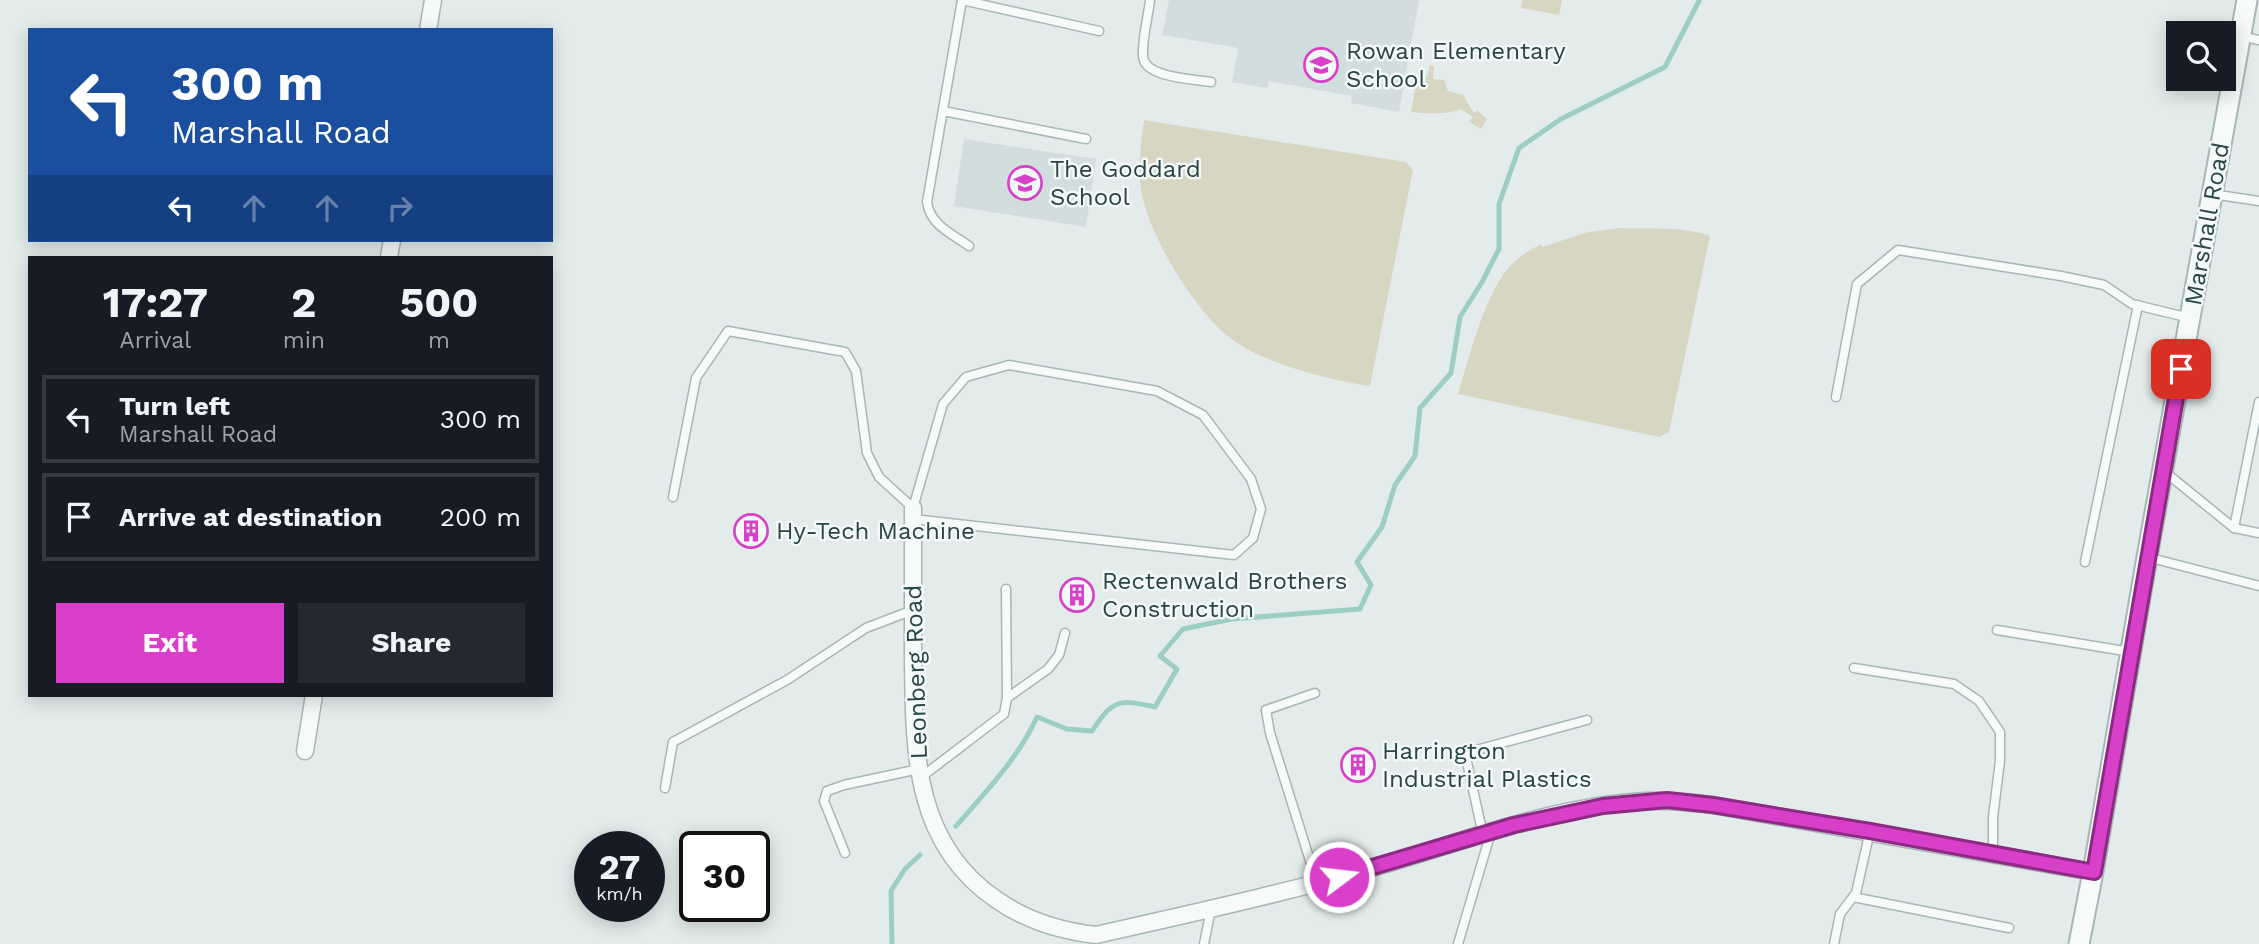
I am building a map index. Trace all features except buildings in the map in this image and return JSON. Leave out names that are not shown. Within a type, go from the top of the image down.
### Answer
[{"type":"street","points":[[428,28],[433,0]]},
{"type":"street","name":"Marshall Road","points":[[2078,944],[2094,872],[2212,194],[2250,38],[2247,0]]},
{"type":"street","name":"Leonberg Road","points":[[913,514],[914,720],[920,774],[939,837],[951,858],[970,879],[1015,912],[1042,924],[1072,933],[1096,935],[1317,883],[1487,833],[1603,806],[1667,800],[1870,831],[2094,872]]},
{"type":"street","points":[[305,751],[314,697]]},
{"type":"lane","points":[[969,246],[936,222],[929,214],[927,202],[962,0],[1099,31]]},
{"type":"lane","points":[[1150,0],[1142,58],[1147,69],[1211,82]]},
{"type":"lane","points":[[943,111],[1086,139]]},
{"type":"lane","points":[[2212,194],[2259,201]]},
{"type":"lane","points":[[1836,397],[1857,284],[1898,250],[2104,285],[2132,304],[2190,318]]},
{"type":"lane","points":[[2085,562],[2138,306]]},
{"type":"lane","points":[[673,497],[696,378],[728,331],[845,352],[856,371],[867,453],[879,477],[913,514],[1234,555],[1253,538],[1261,509],[1251,479],[1203,415],[1157,391],[1009,365],[966,377],[943,404],[913,514]]},
{"type":"lane","points":[[2234,528],[2259,402]]},
{"type":"lane","points":[[2163,471],[2234,528],[2259,533]]},
{"type":"lane","points":[[2147,557],[2259,586]]},
{"type":"lane","points":[[845,853],[824,801],[827,791],[844,785],[920,774],[1004,715],[1007,698],[1006,589]]},
{"type":"lane","points":[[666,788],[673,742],[787,680],[866,628],[913,610]]},
{"type":"lane","points":[[1997,630],[2131,652]]},
{"type":"lane","points":[[1007,698],[1048,669],[1059,655],[1065,633]]},
{"type":"lane","points":[[1854,668],[1954,684],[1979,701],[2000,732],[1993,853]]},
{"type":"lane","points":[[1315,693],[1266,710],[1270,733],[1317,883]]},
{"type":"lane","points":[[1458,944],[1487,833],[1465,752],[1587,720]]},
{"type":"lane","points":[[1834,944],[1840,914],[1856,893],[1870,831]]},
{"type":"lane","points":[[1853,897],[2009,928]]},
{"type":"lane","points":[[1204,944],[1211,909]]},
{"type":"shaded area","name":"Rowan Elementary School","points":[[1169,0],[1419,0],[1399,112],[1351,103],[1352,96],[1269,81],[1267,88],[1232,82],[1238,48],[1162,35]]},
{"type":"shaded area","name":"The Goddard School","points":[[964,139],[1096,159],[1086,227],[954,206]]},
{"type":"green space","points":[[1522,0],[1562,0],[1559,15],[1521,8]]},
{"type":"green space","points":[[1430,65],[1434,66],[1433,79],[1444,80],[1448,91],[1463,95],[1474,113],[1478,111],[1487,119],[1481,129],[1469,122],[1473,117],[1461,109],[1437,113],[1411,112],[1417,78],[1427,77]]},
{"type":"green space","points":[[1144,120],[1406,162],[1413,170],[1370,386],[1318,375],[1248,350],[1220,329],[1205,313],[1177,275],[1147,213],[1140,177]]},
{"type":"green space","points":[[1621,228],[1677,229],[1710,236],[1669,432],[1659,437],[1458,394],[1490,297],[1513,263],[1541,244],[1542,247],[1588,232]]},
{"type":"waterway","points":[[956,826],[1011,760],[1037,717],[1067,729],[1092,731],[1106,713],[1118,704],[1133,703],[1155,707],[1177,669],[1160,656],[1183,629],[1232,619],[1360,609],[1371,585],[1357,562],[1382,527],[1395,485],[1415,456],[1420,408],[1451,373],[1460,317],[1499,249],[1499,204],[1519,148],[1561,119],[1665,67],[1699,1]]},
{"type":"waterway","points":[[892,944],[891,891],[905,869],[920,855]]},
{"type":"place","name":"Rowan Elementary School","points":[[1321,65]]},
{"type":"place","name":"The Goddard School","points":[[1025,183]]},
{"type":"place","name":"Hy-Tech Machine","points":[[751,531]]},
{"type":"place","name":"Rectenwald Brothers Construction","points":[[1077,595]]},
{"type":"place","name":"Harrington Industrial Plastics","points":[[1358,765]]},
{"type":"route","points":[[1339,877],[1514,825],[1603,806],[1667,800],[1870,831],[2094,872],[2181,369]]}]
